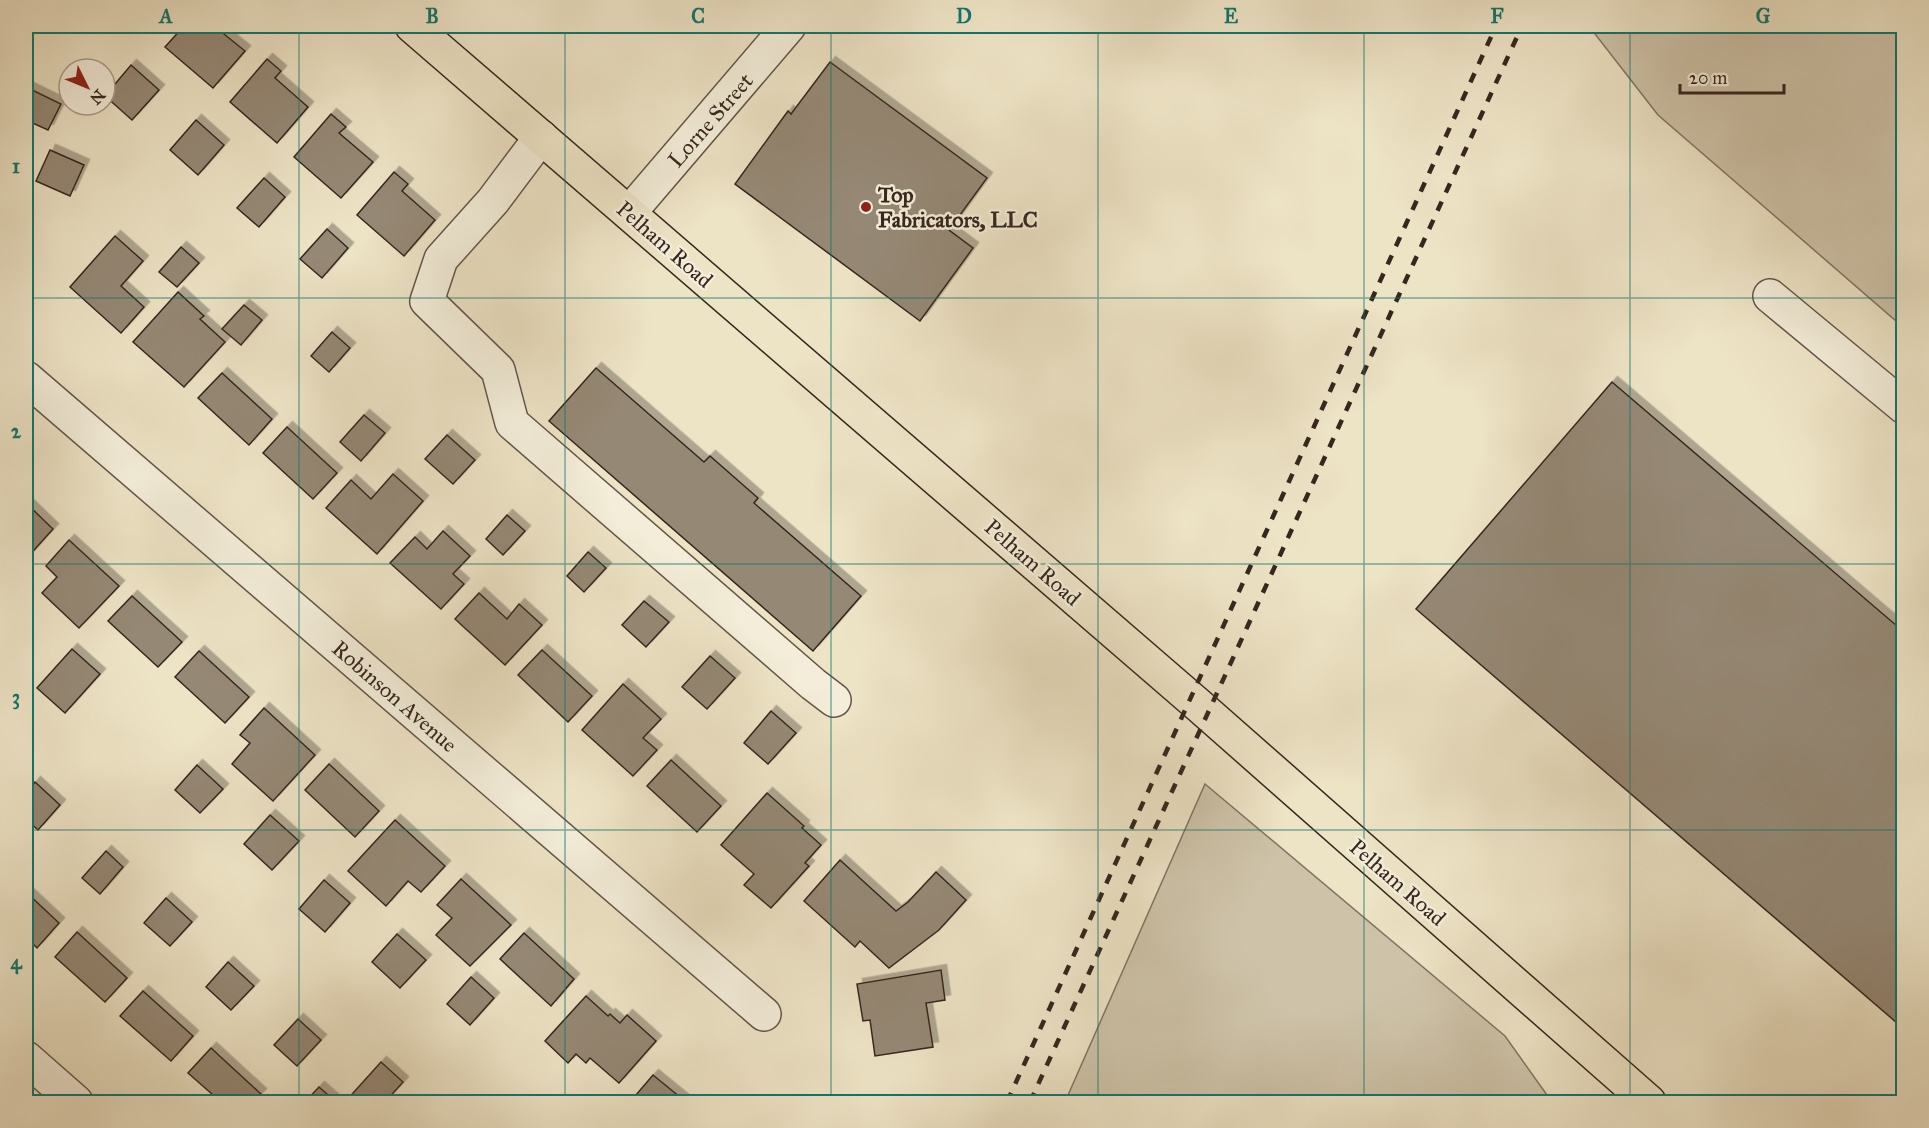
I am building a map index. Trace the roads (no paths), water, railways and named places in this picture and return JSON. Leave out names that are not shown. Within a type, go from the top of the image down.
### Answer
[{"type":"main road","name":"Pelham Road","points":[[412,26],[1205,711],[1649,1102]]},
{"type":"street","name":"Lorne Street","points":[[629,213],[789,26]]},
{"type":"street","points":[[541,137],[493,201],[441,259],[427,301],[498,370],[512,423],[834,700]]},
{"type":"street","points":[[1770,296],[1904,407]]},
{"type":"street","name":"Robinson Avenue","points":[[26,378],[764,1014]]},
{"type":"street","points":[[26,1058],[76,1102]]},
{"type":"railway","points":[[1007,1102],[1496,26]]},
{"type":"railway","points":[[1030,1102],[1522,26]]},
{"type":"place","name":"Top Fabricators, LLC","points":[[866,207]]}]
